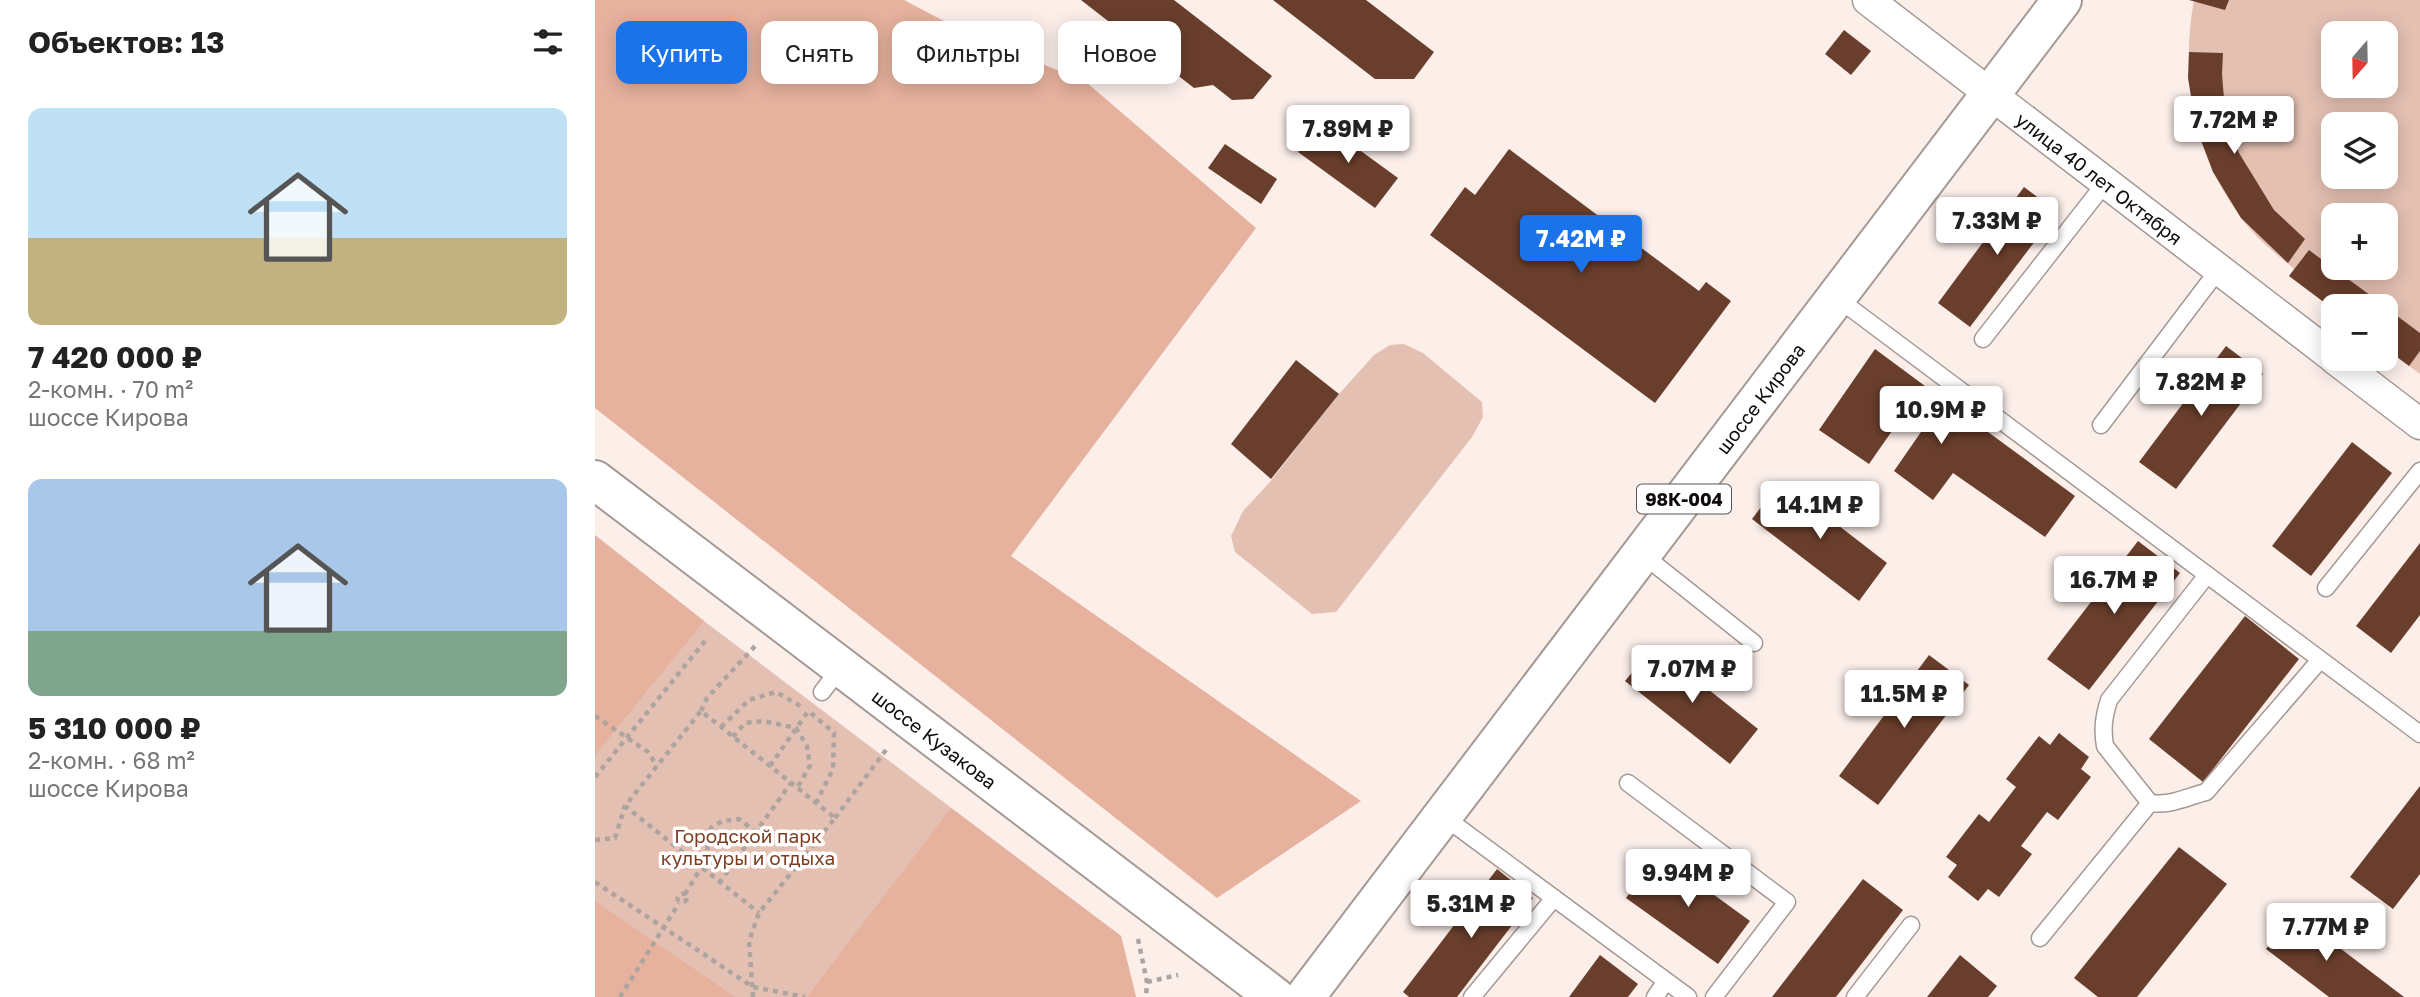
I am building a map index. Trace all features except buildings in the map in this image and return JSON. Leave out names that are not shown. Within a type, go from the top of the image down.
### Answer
[{"type":"main road","name":"шоссе Кирова","points":[[1305,997],[2062,0]]},
{"type":"main road","name":"шоссе Кузакова","points":[[595,480],[832,680],[1275,997]]},
{"type":"street","name":"улица 40 лет Октября","points":[[1868,0],[2321,348]]},
{"type":"street","name":"улица 40 лет Октября","points":[[2351,371],[2420,424]]},
{"type":"lane","points":[[1983,339],[2106,182]]},
{"type":"lane","points":[[2101,425],[2219,269]]},
{"type":"lane","points":[[1837,298],[2420,734]]},
{"type":"lane","points":[[2326,588],[2420,471]]},
{"type":"lane","points":[[1642,554],[1754,643]]},
{"type":"lane","points":[[2150,803],[2105,746],[2104,716],[2109,700],[2207,575]]},
{"type":"lane","points":[[2150,803],[2174,803],[2206,792],[2320,660]]},
{"type":"lane","points":[[1628,783],[1787,902],[1714,997]]},
{"type":"lane","points":[[2040,938],[2150,803]]},
{"type":"lane","points":[[1443,816],[1688,997]]},
{"type":"lane","points":[[1472,997],[1554,898]]},
{"type":"lane","points":[[1855,997],[1911,925]]},
{"type":"lane","points":[[1655,997],[1666,981]]},
{"type":"path","points":[[595,776],[705,641]]},
{"type":"path","points":[[595,841],[615,838],[625,806],[701,711],[707,698],[759,642]]},
{"type":"path","points":[[770,766],[832,680]]},
{"type":"path","points":[[721,727],[749,699],[776,692],[809,711],[834,733],[833,769],[816,803]]},
{"type":"path","points":[[701,711],[835,818]]},
{"type":"path","points":[[595,716],[648,752],[657,766]]},
{"type":"path","points":[[733,737],[745,723],[763,721],[796,729],[807,746],[810,766],[797,788]]},
{"type":"path","points":[[753,997],[748,941],[759,913],[890,745]]},
{"type":"path","points":[[719,883],[791,783]]},
{"type":"path","points":[[625,806],[759,913]]},
{"type":"path","points":[[728,871],[712,861],[708,853],[711,828],[722,821],[739,819],[756,832]]},
{"type":"path","points":[[620,997],[679,903],[681,905],[688,896],[685,894],[701,869]]},
{"type":"path","points":[[595,883],[753,987],[805,997]]},
{"type":"path","points":[[1138,939],[1147,982],[1146,997]]},
{"type":"path","points":[[1147,982],[1178,975]]},
{"type":"green space","points":[[2194,0],[2420,0],[2420,374],[2398,358],[2398,294],[2321,294],[2321,300],[2289,276],[2294,269],[2258,238],[2240,216],[2224,192],[2201,140],[2190,86],[2189,57]]},
{"type":"green space","points":[[1404,344],[1423,353],[1482,402],[1483,417],[1472,437],[1336,612],[1312,614],[1235,552],[1231,536],[1243,511],[1374,355],[1390,345]]},
{"type":"green space","name":"Городской парк культуры и отдыха","points":[[595,536],[1121,936],[1136,997],[595,997]]},
{"type":"shaded area","points":[[595,0],[904,0],[944,21],[892,21],[892,84],[1044,84],[1044,65],[1058,70],[1058,84],[1088,84],[1256,228],[1011,556],[1361,801],[1217,898],[595,408]]},
{"type":"shaded area","points":[[595,535],[704,621],[595,755]]},
{"type":"shaded area","points":[[951,808],[1121,936],[1136,997],[807,997]]},
{"type":"shaded area","points":[[595,901],[735,997],[595,997]]}]
